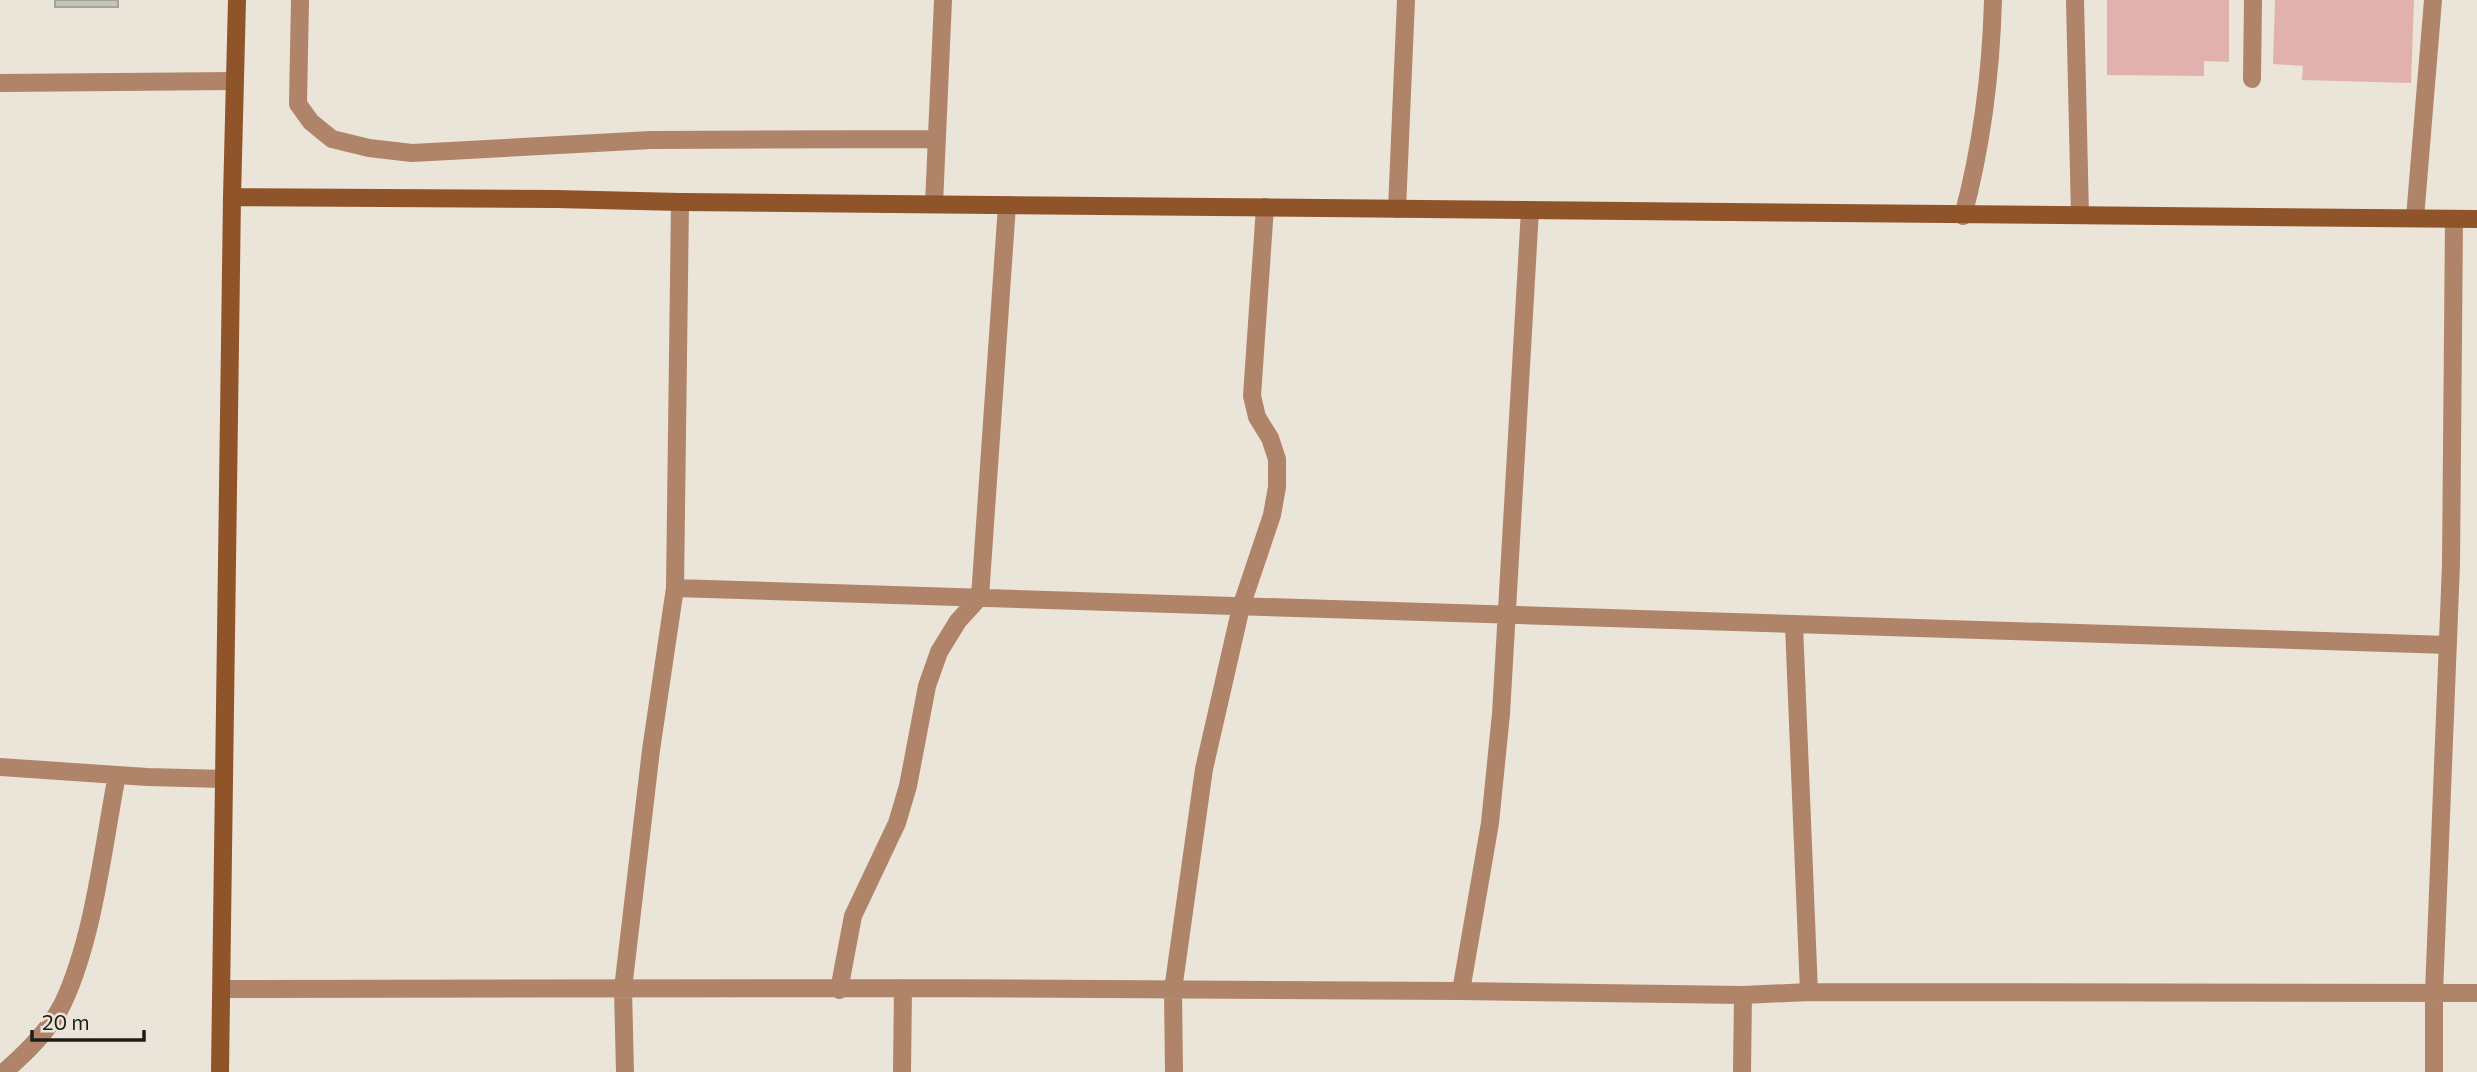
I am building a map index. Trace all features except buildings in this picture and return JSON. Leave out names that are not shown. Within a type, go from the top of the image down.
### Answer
[{"type":"main road","points":[[220,1072],[237,0]]},
{"type":"main road","points":[[232,197],[2477,219]]},
{"type":"street","points":[[300,0],[298,104],[311,122],[332,139],[369,149],[412,153],[651,140],[937,139]]},
{"type":"street","points":[[934,204],[943,0]]},
{"type":"street","points":[[1397,209],[1406,0]]},
{"type":"street","points":[[1963,216],[1976,170],[1985,118],[1993,0]]},
{"type":"street","points":[[2075,0],[2080,215]]},
{"type":"street","points":[[2252,79],[2253,0]]},
{"type":"street","points":[[2415,218],[2433,0]]},
{"type":"street","points":[[0,83],[235,81]]},
{"type":"street","points":[[625,1072],[624,989],[651,750],[675,588],[680,202]]},
{"type":"street","points":[[839,990],[853,916],[897,823],[908,786],[927,686],[939,652],[958,621],[980,597],[1007,205]]},
{"type":"street","points":[[1174,1072],[1173,990],[1204,769],[1241,607],[1272,515],[1277,487],[1277,459],[1270,438],[1256,417],[1252,396],[1265,207]]},
{"type":"street","points":[[1461,991],[1490,823],[1508,614],[1530,210]]},
{"type":"street","points":[[2434,1072],[2434,993],[2448,645],[2454,219]]},
{"type":"street","points":[[675,588],[2448,645]]},
{"type":"street","points":[[1794,625],[1809,992]]},
{"type":"street","points":[[0,767],[224,779]]},
{"type":"street","points":[[4,1072],[30,1049],[62,1005],[84,950],[117,775]]},
{"type":"street","points":[[222,989],[903,988],[1743,995],[1809,992],[2477,993]]},
{"type":"street","points":[[902,1072],[903,988]]},
{"type":"street","points":[[1742,1072],[1743,995]]},
{"type":"shaded area","points":[[2107,0],[2229,0],[2229,62],[2204,61],[2204,76],[2107,75]]},
{"type":"shaded area","points":[[2275,0],[2414,0],[2411,83],[2302,80],[2303,66],[2273,64]]}]
